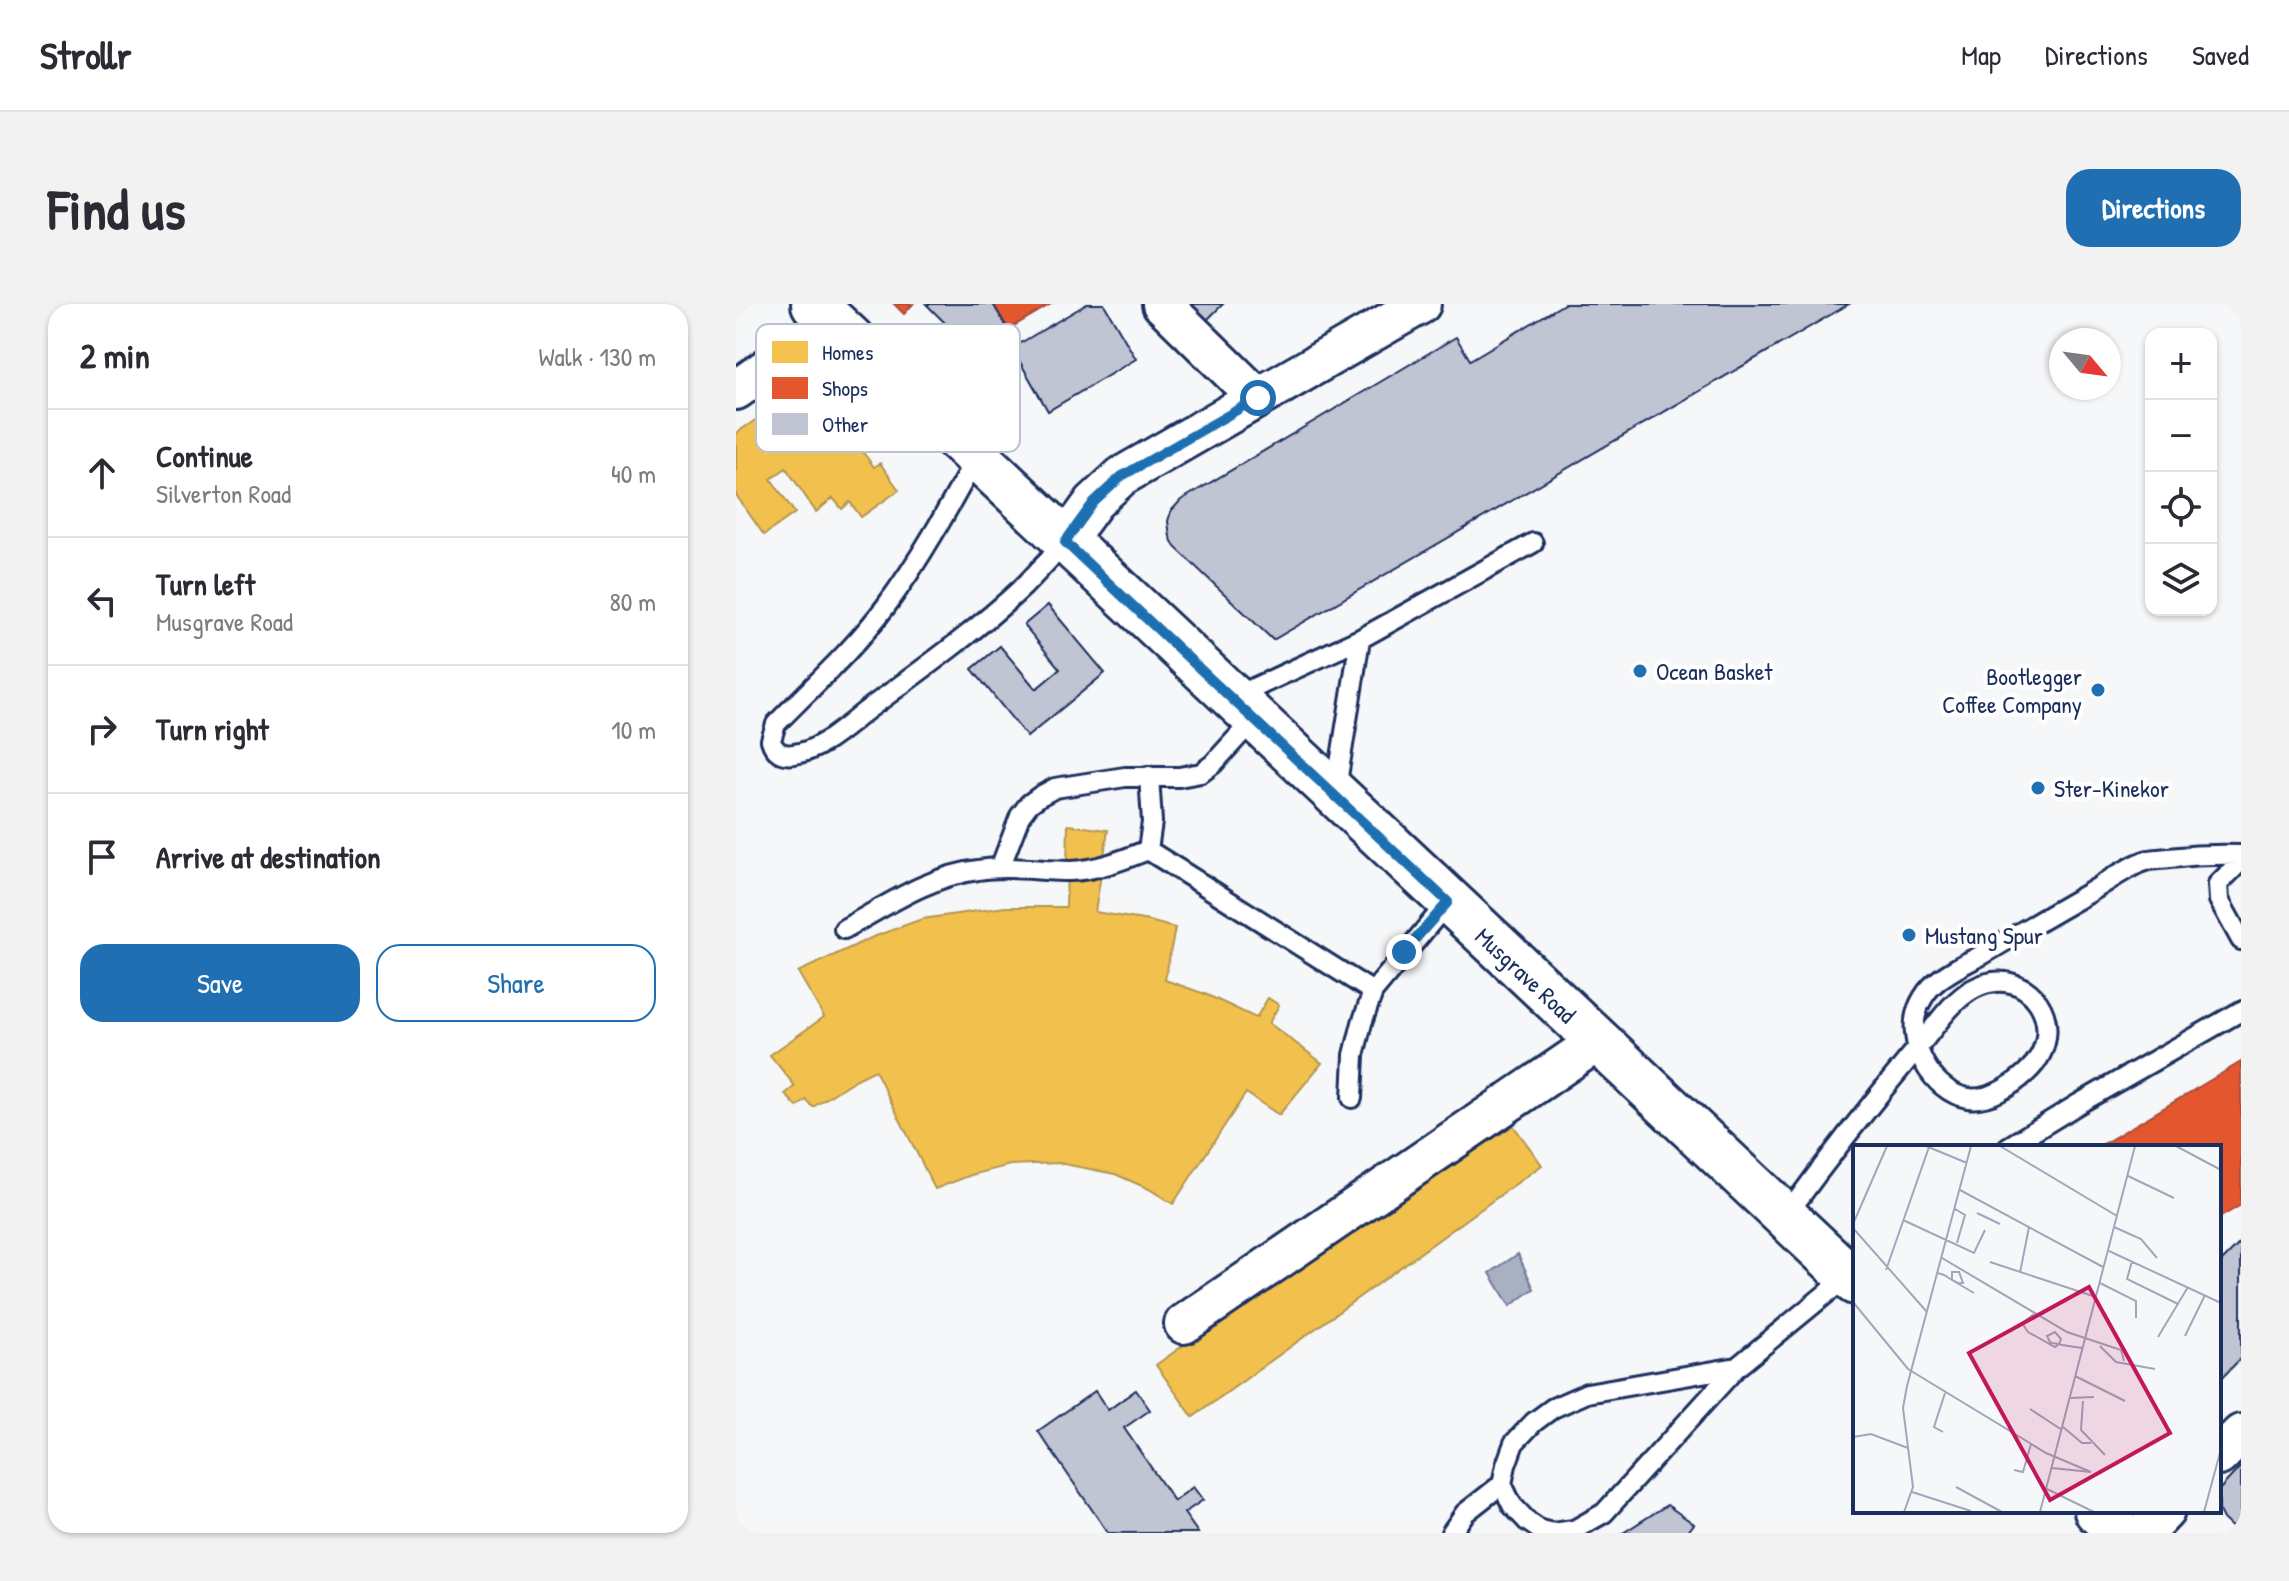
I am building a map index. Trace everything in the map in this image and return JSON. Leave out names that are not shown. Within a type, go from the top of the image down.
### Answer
[{"type":"street","points":[[1162,304],[1258,398]]},
{"type":"street","points":[[1065,542],[1094,502],[1122,476],[1421,304]]},
{"type":"street","points":[[736,390],[756,372]]},
{"type":"street","name":"Musgrave Road","points":[[970,452],[1597,1042],[1853,1276]]},
{"type":"street","points":[[1184,1324],[1597,1042]]},
{"type":"street","points":[[2221,1454],[2241,1434]]},
{"type":"street","points":[[2099,1513],[2120,1533]]},
{"type":"street","points":[[2144,1533],[2163,1513]]},
{"type":"lane","points":[[976,458],[942,520],[886,607],[776,724],[771,740],[777,751],[796,754],[820,745],[982,622],[1022,587],[1065,542]]},
{"type":"lane","points":[[1000,868],[1020,816],[1040,796],[1055,788],[1125,777],[1179,777],[1201,773],[1213,764],[1243,709],[1360,639],[1533,543]]},
{"type":"lane","points":[[1335,796],[1360,639]]},
{"type":"lane","points":[[1148,850],[1152,822],[1149,776]]},
{"type":"lane","points":[[844,929],[927,884],[950,875],[1000,868],[1072,871],[1121,861],[1148,850]]},
{"type":"lane","points":[[1148,850],[1373,992]]},
{"type":"lane","points":[[1785,1217],[1828,1158],[1918,1047],[1957,1001],[1972,990],[1994,980],[2016,985],[2036,998],[2045,1012],[2048,1031],[2041,1053],[2029,1070],[2007,1088],[1989,1096],[1968,1098],[1949,1091],[1933,1076],[1918,1047],[1914,1031],[1918,1008],[1930,987],[2144,861],[2200,854],[2241,855]]},
{"type":"lane","points":[[2241,861],[2218,884],[2219,900],[2241,940]]},
{"type":"lane","points":[[1352,1098],[1354,1055],[1373,992],[1448,902]]},
{"type":"lane","points":[[2011,1145],[2241,1011]]},
{"type":"lane","points":[[1737,1367],[1587,1393],[1553,1408],[1514,1443],[1502,1484],[1512,1505],[1540,1530],[1553,1533],[1574,1530],[1604,1513],[1737,1367],[1853,1276]]},
{"type":"lane","points":[[1451,1533],[1465,1513],[1502,1484]]},
{"type":"water","points":[[1518,1254],[1534,1289],[1510,1306],[1490,1273]]},
{"type":"building: Homes","points":[[756,420],[756,452],[863,452],[874,467],[880,463],[899,490],[861,517],[850,502],[842,509],[833,498],[816,512],[786,468],[771,479],[795,513],[764,535],[736,495],[736,433]]},
{"type":"building: Homes","points":[[1068,825],[1108,830],[1095,912],[1175,928],[1165,980],[1205,994],[1256,1018],[1268,998],[1279,1005],[1269,1023],[1322,1063],[1279,1115],[1246,1093],[1173,1204],[1115,1174],[1059,1163],[1010,1165],[935,1189],[875,1070],[813,1107],[806,1100],[797,1107],[785,1094],[795,1086],[770,1055],[824,1017],[798,972],[873,937],[922,919],[1005,907],[1066,907]]},
{"type":"building: Homes","points":[[1505,1114],[1542,1165],[1193,1417],[1156,1365]]},
{"type":"building: Shops","points":[[894,304],[913,304],[904,314]]},
{"type":"building: Shops","points":[[993,304],[1051,304],[1017,324],[1004,324]]},
{"type":"building: Shops","points":[[2241,1062],[2241,1205],[2221,1217],[2221,1145],[2101,1145]]},
{"type":"building: Other","points":[[926,304],[993,304],[1005,324],[946,324]]},
{"type":"building: Other","points":[[1087,304],[1104,304],[1136,359],[1048,411],[1020,362],[1020,343]]},
{"type":"building: Other","points":[[1181,304],[1223,304],[1202,325]]},
{"type":"building: Other","points":[[1564,304],[1849,304],[1273,640],[1175,547],[1168,521],[1171,511],[1181,500],[1456,337],[1470,360]]},
{"type":"building: Other","points":[[1048,605],[1105,673],[1027,737],[972,669],[1000,646],[1036,689],[1060,669],[1024,625]]},
{"type":"building: Other","points":[[2241,1242],[2241,1358],[2221,1379],[2221,1262]]},
{"type":"building: Other","points":[[1136,1390],[1150,1410],[1124,1428],[1174,1501],[1193,1487],[1203,1500],[1184,1513],[1198,1533],[1108,1533],[1038,1431],[1095,1391],[1108,1410]]},
{"type":"building: Other","points":[[2241,1466],[2241,1533],[2220,1513],[2221,1488]]},
{"type":"building: Other","points":[[1667,1505],[1694,1524],[1687,1533],[1623,1533]]},
{"type":"place","name":"Ocean Basket","points":[[1640,671]]},
{"type":"place","name":"Bootlegger Coffee Company","points":[[2098,690]]},
{"type":"place","name":"Ster-Kinekor","points":[[2038,788]]},
{"type":"place","name":"Mustang Spur","points":[[1909,935]]},
{"type":"route","points":[[1258,398],[1122,476],[1094,502],[1065,542],[1448,902],[1404,952]]}]
